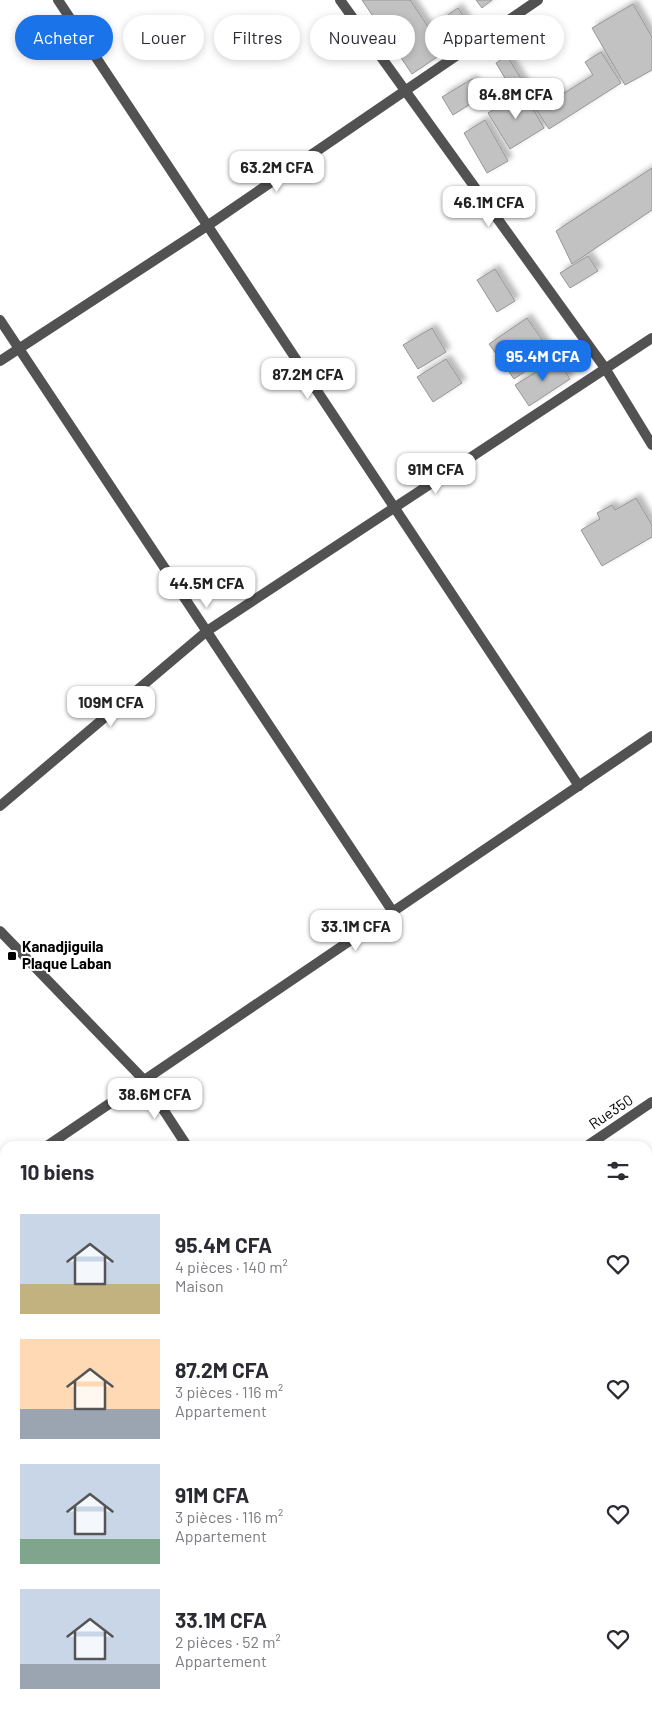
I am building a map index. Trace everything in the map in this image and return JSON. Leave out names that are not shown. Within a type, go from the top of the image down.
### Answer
[{"type":"street","points":[[58,0],[579,786]]},
{"type":"street","points":[[340,0],[605,368],[652,445]]},
{"type":"street","points":[[0,361],[207,226],[538,0]]},
{"type":"street","points":[[0,320],[392,912]]},
{"type":"street","points":[[0,806],[207,631],[652,338]]},
{"type":"street","points":[[54,1141],[652,736]]},
{"type":"street","points":[[0,931],[144,1080],[184,1141]]},
{"type":"street","name":"Rue350","points":[[594,1141],[652,1102]]},
{"type":"building","points":[[362,0],[410,0],[425,22],[425,60],[433,60],[412,74],[403,60],[415,60],[415,15],[372,15]]},
{"type":"building","points":[[476,0],[492,0],[482,8]]},
{"type":"building","points":[[633,4],[652,37],[652,70],[625,85],[592,28]]},
{"type":"building","points":[[458,8],[463,15],[448,15]]},
{"type":"building","points":[[601,52],[621,83],[549,129],[529,98],[542,89],[550,102],[593,75],[585,62]]},
{"type":"building","points":[[501,60],[509,60],[525,85],[513,92],[496,63]]},
{"type":"building","points":[[472,79],[483,96],[453,115],[442,97]]},
{"type":"building","points":[[523,92],[544,128],[510,149],[488,113]]},
{"type":"building","points":[[485,120],[508,161],[487,173],[464,133]]},
{"type":"building","points":[[652,168],[652,210],[572,264],[556,231]]},
{"type":"building","points":[[588,256],[598,271],[570,288],[560,273]]},
{"type":"building","points":[[495,269],[515,301],[497,312],[477,280]]},
{"type":"building","points":[[527,318],[552,354],[514,379],[489,344]]},
{"type":"building","points":[[432,328],[446,352],[418,369],[403,345]]},
{"type":"building","points":[[446,359],[462,383],[433,402],[417,377]]},
{"type":"building","points":[[557,359],[570,379],[529,406],[515,385]]},
{"type":"building","points":[[636,498],[652,525],[652,537],[602,566],[581,530],[600,519],[597,513],[612,505],[615,510]]},
{"type":"place","name":"Kanadjiguila Plaque Laban","points":[[12,956]]}]
